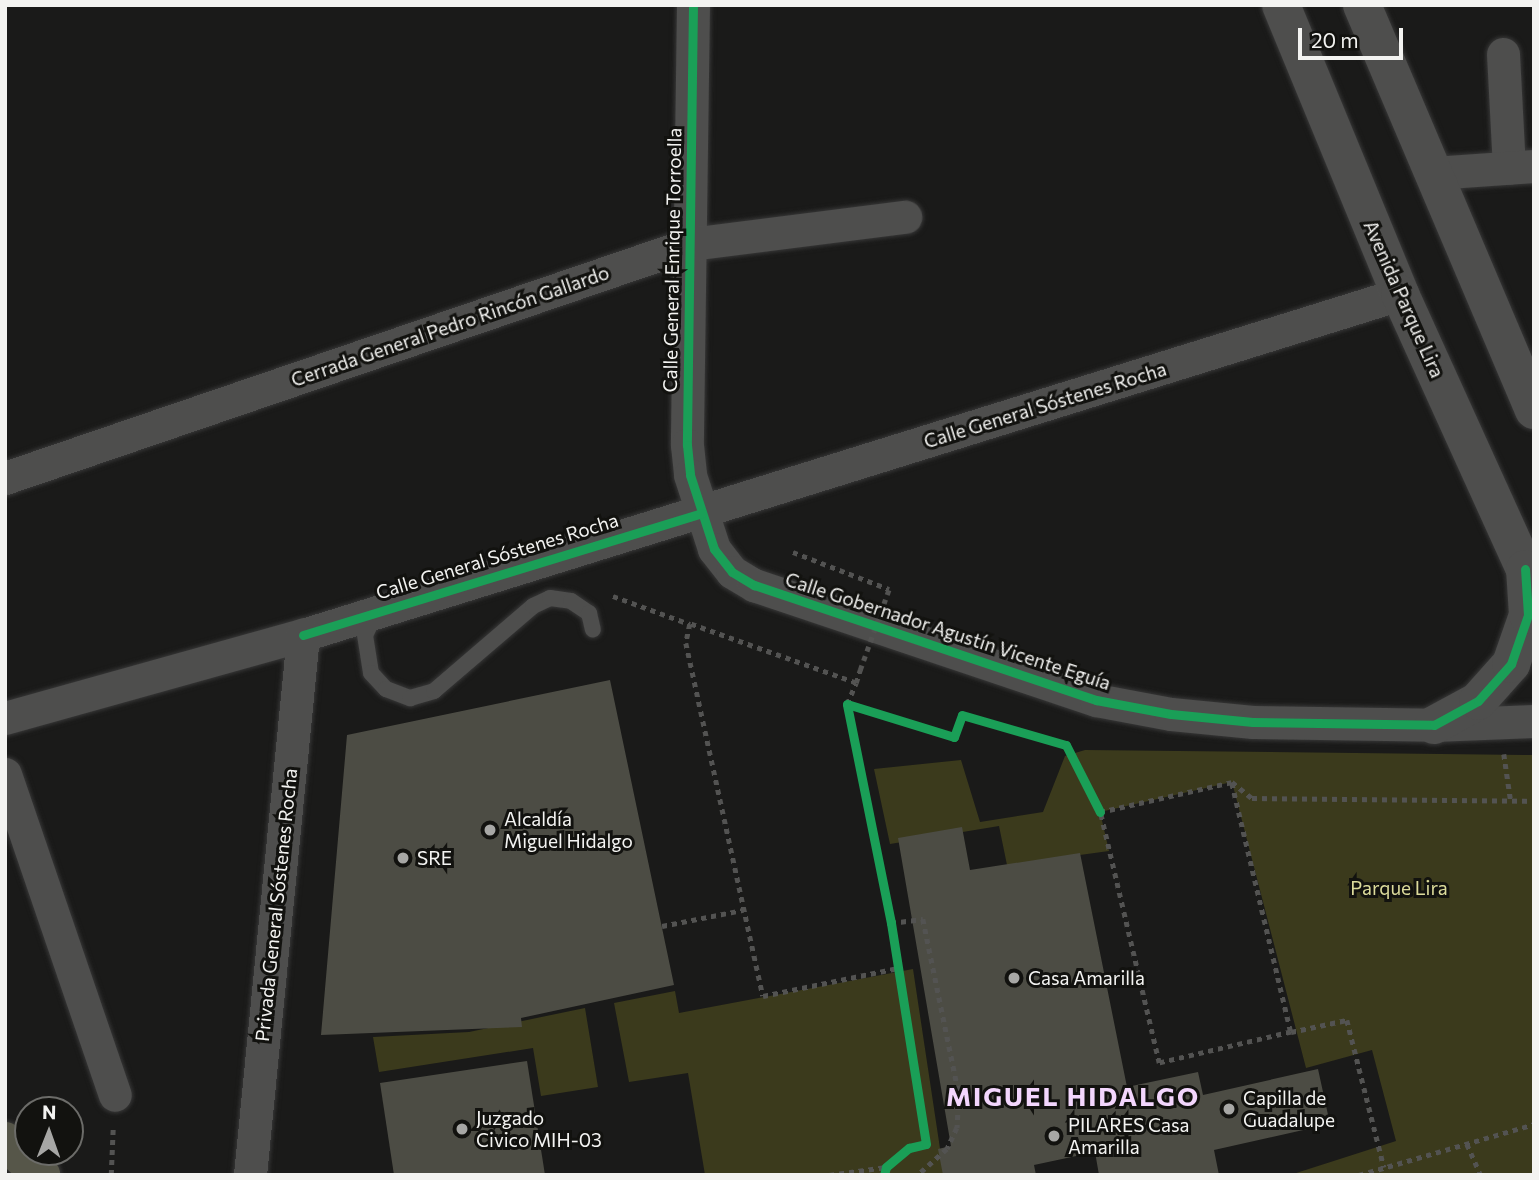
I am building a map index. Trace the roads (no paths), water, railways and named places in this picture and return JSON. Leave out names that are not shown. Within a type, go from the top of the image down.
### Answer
[{"type":"highway","points":[[5,1141],[41,1175]]},
{"type":"main road","name":"Avenida Parque Lira","points":[[1281,5],[1400,294],[1529,579]]},
{"type":"main road","points":[[1362,5],[1534,410]]},
{"type":"main road","points":[[1434,725],[1478,702],[1511,664],[1528,615],[1529,579]]},
{"type":"street","name":"Calle General Enrique Torroella","points":[[693,5],[687,445],[702,513]]},
{"type":"street","points":[[1433,173],[1521,167],[1503,54]]},
{"type":"street","name":"Cerrada General Pedro Rincón Gallardo","points":[[5,478],[690,244],[905,217]]},
{"type":"street","name":"Calle General Sóstenes Rocha","points":[[5,718],[303,635],[1400,294]]},
{"type":"street","name":"Calle Gobernador Agustín Vicente Eguía","points":[[702,513],[722,562],[754,585],[1096,700],[1171,714],[1253,722],[1434,725],[1534,722]]},
{"type":"street","name":"Privada General Sóstenes Rocha","points":[[250,1175],[303,635]]},
{"type":"street","points":[[5,774],[115,1095]]},
{"type":"lane","points":[[376,612],[365,635],[371,673],[386,689],[410,698],[435,691],[533,607],[550,598],[571,601],[589,613],[593,630]]},
{"type":"place","name":"Alcaldía Miguel Hidalgo","points":[[490,830]]},
{"type":"place","name":"SRE","points":[[403,858]]},
{"type":"place","name":"Casa Amarilla","points":[[1014,978]]},
{"type":"place","name":"Capilla de Guadalupe","points":[[1229,1109]]},
{"type":"place","name":"Juzgado Civico MIH-03","points":[[462,1129]]},
{"type":"place","name":"PILARES Casa Amarilla","points":[[1054,1136]]},
{"type":"district","name":"MIGUEL HIDALGO","points":[[1073,1096]]},
{"type":"park label","name":"Parque Lira","points":[[1399,888]]}]
